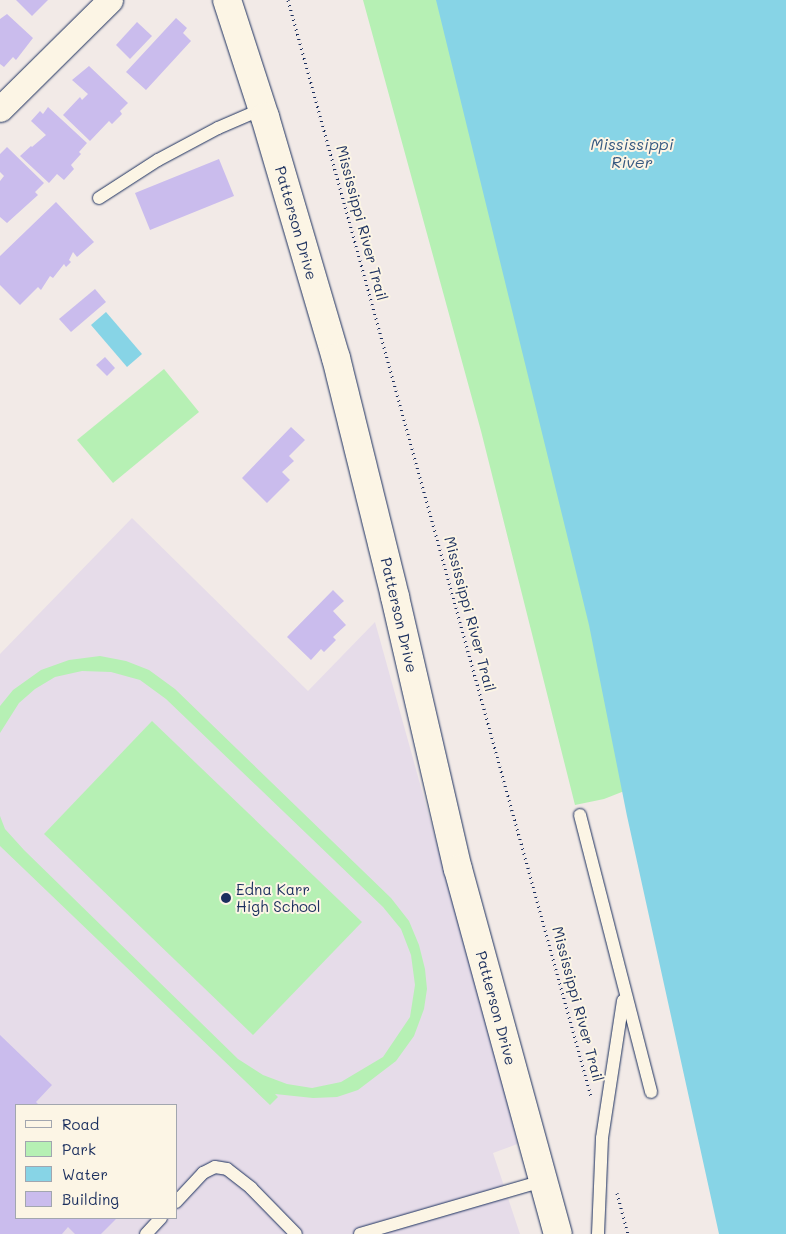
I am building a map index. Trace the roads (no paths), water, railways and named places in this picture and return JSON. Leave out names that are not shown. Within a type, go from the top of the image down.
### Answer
[{"type":"street","points":[[0,109],[110,0]]},
{"type":"street","name":"Patterson Drive","points":[[227,0],[262,108],[336,358],[395,597],[458,869],[558,1234]]},
{"type":"lane","points":[[99,198],[158,160],[214,130],[262,108]]},
{"type":"lane","points":[[580,815],[624,996],[651,1092]]},
{"type":"lane","points":[[598,1234],[602,1138],[624,996]]},
{"type":"lane","points":[[178,1200],[203,1174],[215,1167],[226,1168],[251,1188],[296,1234]]},
{"type":"lane","points":[[360,1234],[543,1181]]},
{"type":"lane","points":[[146,1234],[160,1219]]},
{"type":"water","name":"Mississippi River","points":[[436,0],[786,0],[786,1234],[719,1234],[627,816],[589,625]]},
{"type":"water","points":[[106,312],[142,354],[127,367],[91,325]]},
{"type":"place","name":"Edna Karr High School","points":[[226,898]]}]
